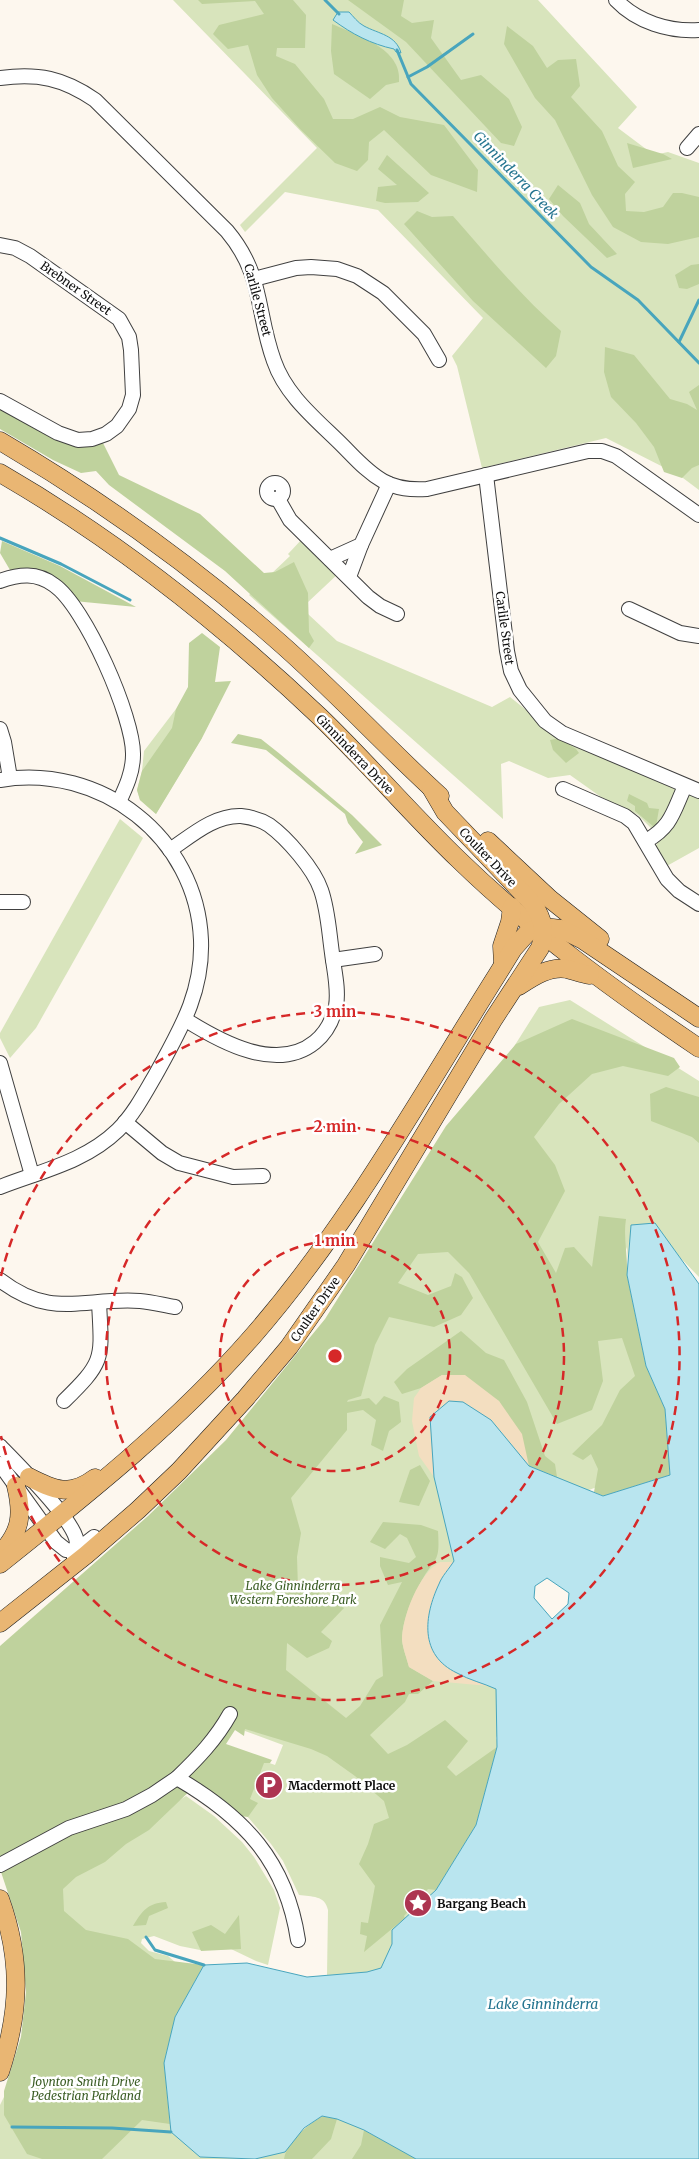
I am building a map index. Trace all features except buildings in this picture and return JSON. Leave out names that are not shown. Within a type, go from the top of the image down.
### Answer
[{"type":"main road","points":[[0,442],[74,486],[144,534],[201,577],[341,698],[431,788],[550,899],[606,944],[699,1010]]},
{"type":"main road","name":"Ginninderra Drive","points":[[0,473],[101,537],[219,626],[320,717],[459,860],[512,908],[544,929],[596,976],[699,1048]]},
{"type":"main road","name":"Coulter Drive","points":[[0,1623],[138,1510],[212,1437],[284,1353],[346,1265],[493,1020],[540,948],[544,929],[540,914],[533,904],[445,812],[431,788]]},
{"type":"main road","points":[[503,965],[502,946],[510,922],[512,908]]},
{"type":"main road","points":[[0,1564],[127,1462],[202,1391],[252,1337],[298,1280],[338,1225],[503,965],[525,935],[544,929]]},
{"type":"main road","name":"Ginninderra Drive","points":[[544,929],[576,936],[699,1018]]},
{"type":"main road","points":[[514,989],[534,976],[554,969],[567,969],[578,974],[596,976]]},
{"type":"main road","points":[[0,1554],[10,1543],[18,1528],[21,1512],[22,1481],[67,1490],[80,1488],[113,1465],[127,1462]]},
{"type":"main road","points":[[0,1899],[12,1940],[17,1987],[12,2030],[0,2072]]},
{"type":"street","points":[[616,0],[646,21],[666,28],[699,30]]},
{"type":"street","name":"Carlile Street","points":[[0,78],[35,76],[56,80],[76,88],[95,100],[226,230],[244,253],[254,279],[273,360],[287,388],[367,470],[389,484],[411,490],[427,490],[588,451],[602,451],[616,456],[699,515]]},
{"type":"street","points":[[687,148],[699,134]]},
{"type":"street","name":"Brebner Street","points":[[0,245],[15,248],[30,256],[119,320],[129,337],[133,395],[126,415],[117,426],[106,434],[85,439],[71,439],[58,434],[0,401]]},
{"type":"street","points":[[254,279],[296,268],[311,267],[337,269],[357,276],[383,293],[424,334],[439,360]]},
{"type":"street","name":"Carlile Street","points":[[486,475],[507,651],[512,671],[525,698],[538,714],[562,733],[699,792]]},
{"type":"street","points":[[349,578],[361,545],[389,484]]},
{"type":"street","points":[[278,499],[290,520],[349,578],[374,602],[397,614]]},
{"type":"street","points":[[330,559],[361,545]]},
{"type":"street","points":[[0,581],[14,576],[28,575],[42,578],[55,585],[76,611],[94,643],[111,677],[132,738],[131,771],[118,802]]},
{"type":"street","points":[[629,609],[680,633],[689,636],[699,636]]},
{"type":"street","points":[[0,730],[4,742],[5,779],[46,777],[74,782],[93,788],[140,817],[153,829],[170,850],[194,897],[201,941],[199,976],[186,1020],[140,1100],[125,1122],[100,1146],[81,1157],[0,1187]]},
{"type":"street","points":[[646,841],[665,828],[685,786]]},
{"type":"street","points":[[563,789],[625,816],[634,823],[667,879],[679,891],[699,904]]},
{"type":"street","points":[[170,850],[205,826],[219,820],[242,816],[256,819],[269,825],[309,867],[318,882],[326,907],[336,989],[336,1004],[332,1019],[319,1039],[308,1048],[295,1053],[270,1054],[237,1047],[186,1020]]},
{"type":"street","points":[[0,902],[22,902]]},
{"type":"street","points":[[333,960],[375,954]]},
{"type":"street","points":[[0,1063],[32,1175]]},
{"type":"street","points":[[125,1122],[162,1153],[179,1163],[233,1177],[263,1176]]},
{"type":"street","points":[[0,1280],[22,1295],[41,1302],[61,1304],[140,1301],[175,1307]]},
{"type":"street","points":[[64,1401],[93,1370],[98,1359],[101,1341],[99,1303]]},
{"type":"street","points":[[0,1446],[22,1481],[45,1528],[56,1542],[66,1550],[76,1551],[124,1513],[138,1510]]},
{"type":"street","points":[[0,1464],[62,1515],[71,1526],[78,1545],[68,1568]]},
{"type":"street","points":[[0,1865],[69,1828],[126,1809],[152,1795],[177,1778],[199,1757],[220,1731],[230,1714]]},
{"type":"street","points":[[177,1778],[222,1808],[249,1832],[265,1851],[279,1874],[290,1902],[298,1940]]},
{"type":"green space","points":[[173,0],[538,0],[637,107],[618,128],[654,155],[668,152],[699,163],[699,490],[679,475],[606,438],[482,468],[457,366],[452,356],[483,318],[378,210],[285,192],[245,232],[240,225],[317,148]]},
{"type":"green space","points":[[198,0],[293,0],[306,15],[305,48],[277,48],[276,56],[295,64],[324,99],[333,119],[353,119],[380,107],[400,117],[444,125],[478,170],[477,192],[431,175],[384,130],[369,142],[368,160],[357,171],[335,163],[272,98],[257,75],[248,45],[228,49],[213,34],[219,25],[264,14],[255,1],[202,4]]},
{"type":"green space","points":[[348,0],[404,0],[401,16],[412,23],[434,20],[431,38],[461,80],[481,75],[509,99],[522,127],[514,146],[501,143],[406,42]]},
{"type":"green space","points":[[332,24],[365,38],[386,52],[394,61],[398,70],[399,82],[386,85],[370,99],[334,74],[331,51]]},
{"type":"green space","points":[[507,26],[533,46],[547,68],[558,60],[576,59],[580,86],[571,97],[602,131],[618,166],[635,182],[625,194],[626,211],[644,212],[663,207],[673,193],[699,197],[699,237],[668,244],[641,242],[613,227],[592,195],[555,120],[535,98],[504,44]]},
{"type":"green space","points":[[627,143],[663,154],[672,159],[633,168]]},
{"type":"green space","points":[[387,155],[429,193],[418,202],[385,203],[376,201],[378,187],[397,185],[378,169]]},
{"type":"green space","points":[[558,185],[580,203],[589,224],[617,254],[607,258],[563,216],[549,199]]},
{"type":"green space","points":[[417,211],[432,217],[453,216],[518,290],[561,331],[556,356],[546,368],[473,301],[404,224]]},
{"type":"green space","points":[[699,264],[699,284],[687,289],[679,288],[675,275],[691,265]]},
{"type":"green space","points":[[605,347],[634,355],[670,399],[687,404],[697,410],[689,392],[699,385],[699,465],[692,468],[682,478],[664,472],[654,447],[636,423],[611,397],[604,372]]},
{"type":"green space","points":[[0,406],[102,441],[119,475],[200,514],[264,573],[275,572],[294,562],[308,593],[309,632],[314,641],[309,648],[225,571],[109,485],[96,471],[81,473],[53,460],[0,429]]},
{"type":"green space","points":[[303,538],[340,572],[307,603],[308,614],[337,641],[492,707],[510,697],[540,721],[699,792],[699,848],[665,867],[655,848],[660,837],[638,815],[601,797],[570,775],[548,778],[509,761],[501,764],[503,819],[249,595],[290,556],[288,554]]},
{"type":"green space","points":[[2,541],[60,566],[136,607],[74,601],[35,571],[10,570],[0,553]]},
{"type":"green space","points":[[202,633],[220,647],[215,682],[231,681],[202,738],[156,814],[140,800],[137,790],[142,771],[172,728],[176,709],[188,687],[189,643]]},
{"type":"green space","points":[[176,709],[202,738],[156,814],[140,800],[137,790],[142,771],[144,751]]},
{"type":"green space","points":[[238,734],[261,739],[352,815],[382,845],[355,854],[363,842],[348,823],[345,814],[266,750],[231,743]]},
{"type":"green space","points":[[560,738],[579,753],[566,763],[553,750],[550,740]]},
{"type":"green space","points":[[629,794],[647,803],[649,808],[659,809],[656,826],[654,827],[635,811],[635,806],[627,801]]},
{"type":"green space","points":[[120,819],[143,838],[36,1028],[10,1058],[0,1038],[0,1033]]},
{"type":"green space","name":"Lake Ginninderra Western Foreshore Park","points":[[570,1000],[699,1081],[699,1277],[666,1243],[629,1241],[628,1261],[627,1247],[622,1261],[649,1383],[607,1483],[584,1492],[457,1557],[426,1616],[426,1644],[498,1672],[499,1731],[496,1738],[499,1745],[489,1755],[439,1888],[380,1973],[327,1975],[328,1910],[326,1905],[321,1899],[299,1895],[283,1861],[247,1816],[233,1750],[275,1765],[283,1745],[245,1731],[242,1723],[218,1475],[494,1078],[539,1007]]},
{"type":"green space","name":"Lake Ginninderra Western Foreshore Park","points":[[572,1019],[674,1058],[680,1067],[668,1076],[623,1066],[592,1074],[559,1104],[534,1137],[555,1165],[565,1191],[538,1242],[556,1273],[565,1248],[574,1247],[592,1267],[599,1216],[626,1219],[627,1275],[646,1366],[665,1409],[670,1475],[603,1496],[594,1492],[598,1469],[591,1454],[583,1460],[572,1454],[602,1425],[620,1390],[635,1376],[622,1338],[598,1341],[603,1381],[592,1410],[557,1424],[469,1273],[448,1252],[418,1254],[398,1283],[428,1295],[451,1286],[455,1273],[462,1277],[473,1298],[461,1315],[434,1327],[389,1317],[375,1345],[361,1396],[347,1402],[369,1398],[376,1405],[384,1396],[399,1402],[401,1422],[389,1431],[383,1451],[371,1445],[376,1420],[363,1410],[347,1413],[347,1430],[291,1498],[301,1533],[297,1557],[298,1588],[317,1592],[344,1608],[321,1632],[332,1641],[329,1648],[307,1658],[287,1643],[286,1670],[346,1718],[360,1706],[376,1680],[383,1676],[380,1625],[402,1582],[388,1585],[380,1566],[380,1557],[409,1563],[416,1557],[407,1538],[400,1534],[385,1549],[370,1542],[383,1522],[421,1525],[438,1531],[438,1554],[411,1601],[402,1633],[409,1667],[433,1681],[418,1694],[409,1694],[405,1702],[370,1735],[388,1754],[407,1745],[445,1720],[468,1741],[447,1767],[456,1776],[497,1747],[476,1825],[436,1890],[428,1889],[404,1916],[405,1918],[364,1952],[367,1936],[360,1934],[361,1922],[368,1923],[375,1886],[359,1864],[374,1824],[389,1818],[384,1801],[355,1776],[327,1756],[311,1749],[245,1729],[244,1736],[235,1730],[226,1744],[272,1760],[270,1763],[264,1763],[250,1799],[258,1803],[248,1817],[240,1816],[197,1784],[149,1830],[126,1844],[105,1862],[76,1877],[63,1889],[64,1911],[86,1930],[128,1939],[155,1959],[204,1965],[175,2017],[164,2063],[170,2124],[142,2120],[102,2159],[42,2159],[27,2154],[4,2115],[4,2091],[21,2037],[26,1992],[21,1932],[0,1869],[0,1646],[148,1516],[226,1440],[325,1319],[446,1126],[516,1044]]},
{"type":"green space","points":[[666,1087],[699,1097],[699,1143],[692,1137],[651,1121],[650,1094]]},
{"type":"green space","points":[[461,1331],[486,1353],[504,1360],[527,1402],[545,1456],[555,1464],[557,1477],[529,1466],[499,1401],[442,1375],[421,1388],[402,1394],[394,1382],[407,1369]]},
{"type":"green space","points":[[420,1465],[430,1481],[419,1506],[399,1502],[410,1470]]},
{"type":"green space","name":"Joynton Smith Drive Pedestrian Parkland","points":[[186,1796],[214,1816],[242,1842],[254,1857],[274,1890],[280,1908],[268,1965],[231,1949],[200,1950],[180,1946],[154,1936],[142,1939],[141,1943],[149,1951],[168,1956],[175,1962],[182,1963],[163,2104],[171,2127],[258,2158],[280,2152],[330,2115],[352,2122],[373,2137],[414,2159],[0,2159],[0,2105],[15,2075],[31,2026],[20,1902]]},
{"type":"green space","points":[[166,1902],[168,1908],[149,1916],[146,1925],[133,1926],[139,1916],[150,1906]]},
{"type":"green space","points":[[239,1915],[241,1949],[201,1951],[192,1932],[211,1925],[225,1934]]},
{"type":"green space","points":[[322,2116],[337,2119],[331,2139],[312,2159],[284,2159],[293,2140]]},
{"type":"green space","points":[[364,2130],[416,2159],[352,2159],[361,2145]]},
{"type":"sand","points":[[442,1375],[465,1375],[499,1401],[522,1434],[529,1466],[491,1420],[430,1418],[434,1477],[419,1456],[412,1421],[414,1398],[421,1388]]},
{"type":"sand","points":[[440,1562],[454,1562],[439,1583],[440,1661],[456,1673],[489,1686],[433,1681],[409,1667],[402,1640],[408,1608],[425,1576]]},
{"type":"water","points":[[338,12],[349,12],[362,25],[391,39],[399,47],[401,53],[347,30],[333,20]]},
{"type":"water","name":"Lake Ginninderra","points":[[655,1223],[699,1284],[699,2159],[416,2159],[364,2130],[337,2119],[322,2116],[304,2128],[285,2152],[255,2159],[200,2157],[171,2132],[164,2063],[175,2017],[204,1965],[247,1963],[307,1977],[367,1972],[381,1968],[392,1944],[392,1930],[436,1890],[476,1825],[497,1747],[496,1689],[462,1675],[445,1665],[436,1656],[428,1634],[428,1621],[434,1596],[440,1581],[454,1561],[434,1477],[430,1417],[449,1401],[463,1402],[491,1420],[529,1466],[603,1496],[670,1475],[665,1409],[646,1366],[627,1275],[631,1225]],"holes":[[[547,1578],[569,1593],[568,1604],[552,1619],[534,1598],[535,1586]]]},
{"type":"waterway","name":"Ginninderra Creek","points":[[325,0],[339,14]]},
{"type":"waterway","points":[[408,77],[427,67],[473,34]]},
{"type":"waterway","name":"Ginninderra Creek","points":[[397,50],[411,84],[591,267],[638,300],[699,363]]},
{"type":"waterway","points":[[679,342],[699,300]]},
{"type":"waterway","points":[[0,538],[61,564],[130,600]]},
{"type":"waterway","points":[[146,1937],[155,1950],[204,1965]]},
{"type":"waterway","points":[[12,2127],[112,2128],[171,2132]]},
{"type":"place","name":"Macdermott Place","points":[[269,1785]]},
{"type":"place","name":"Bargang Beach","points":[[418,1903]]}]
